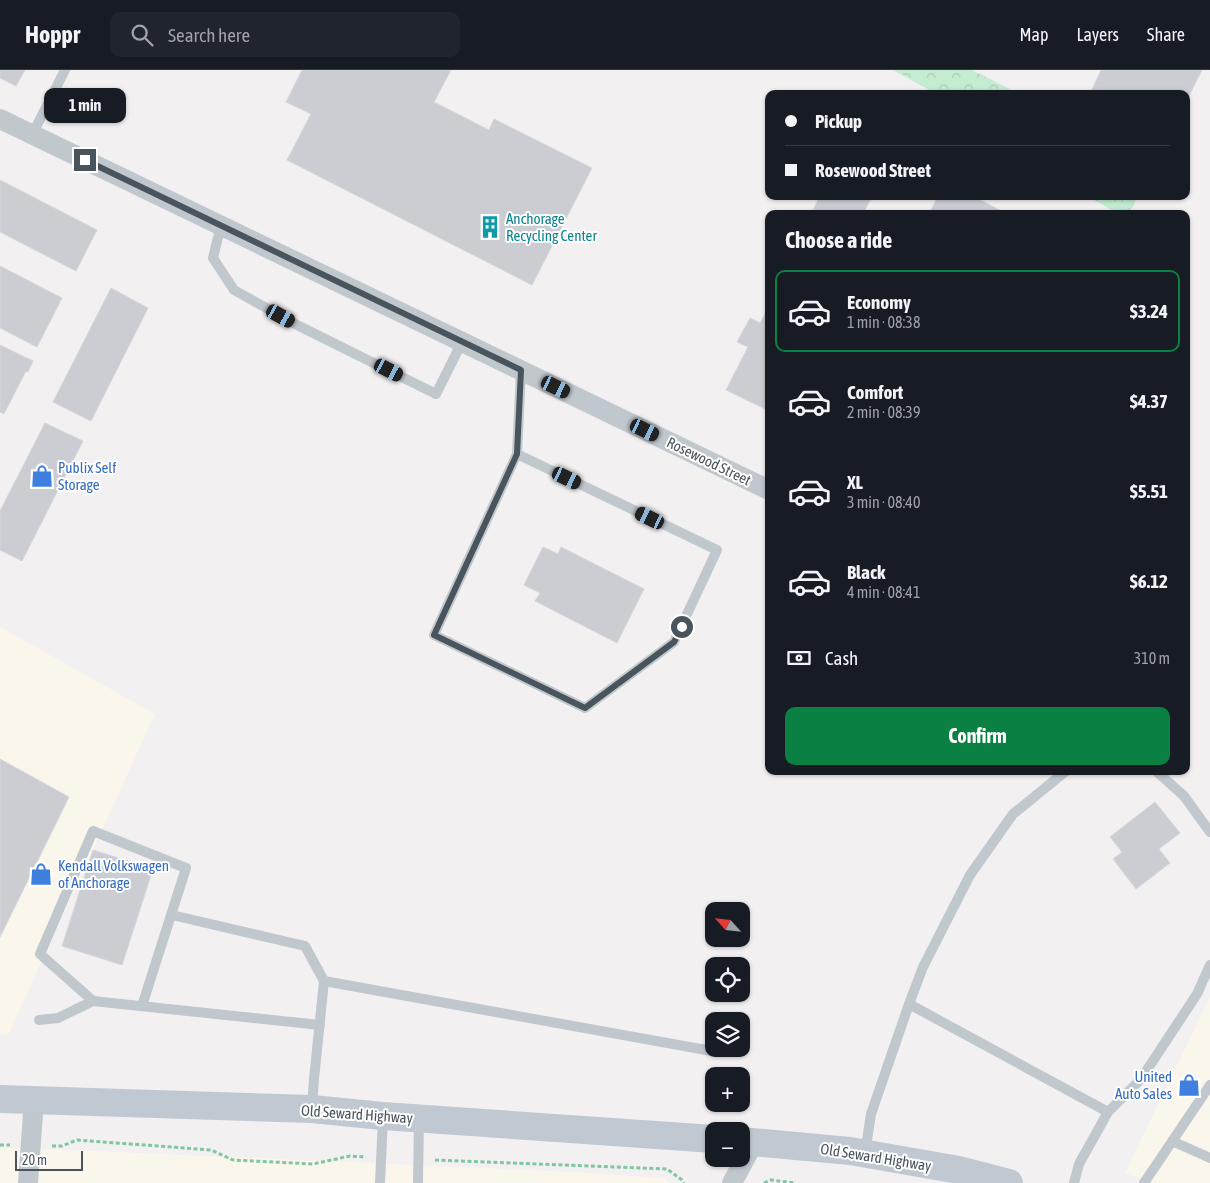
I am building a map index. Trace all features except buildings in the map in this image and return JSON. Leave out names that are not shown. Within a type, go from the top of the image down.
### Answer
[{"type":"main road","name":"Old Seward Highway","points":[[0,1099],[312,1109],[383,1116],[705,1138]]},
{"type":"main road","name":"Old Seward Highway","points":[[750,1141],[865,1153],[959,1170],[1009,1183]]},
{"type":"street","name":"Rosewood Street","points":[[0,119],[765,488]]},
{"type":"street","points":[[28,1183],[34,1100]]},
{"type":"street","points":[[732,1183],[738,1167]]},
{"type":"lane","points":[[32,135],[65,70]]},
{"type":"lane","points":[[221,226],[213,258],[234,290],[297,325],[436,394],[462,342]]},
{"type":"lane","points":[[517,454],[717,550],[674,642],[585,708],[434,635],[517,454],[521,370]]},
{"type":"lane","points":[[865,1153],[871,1114],[908,1004],[923,967],[970,875],[1013,814],[1061,775]]},
{"type":"lane","points":[[1160,775],[1184,796],[1210,832]]},
{"type":"lane","points":[[93,1002],[40,954],[93,831],[186,868],[142,1006]]},
{"type":"lane","points":[[172,915],[305,946],[324,981],[312,1109]]},
{"type":"lane","points":[[1074,1183],[1080,1164],[1108,1112],[1141,1079],[1197,994],[1210,965]]},
{"type":"lane","points":[[324,981],[705,1050]]},
{"type":"lane","points":[[39,1020],[58,1018],[93,1002],[320,1025]]},
{"type":"lane","points":[[908,1004],[1108,1112]]},
{"type":"lane","points":[[1144,1183],[1210,1085]]},
{"type":"lane","points":[[380,1183],[383,1116]]},
{"type":"lane","points":[[418,1183],[419,1118]]},
{"type":"lane","points":[[1172,1141],[1210,1158]]},
{"type":"path","points":[[0,1145],[62,1146],[77,1140],[211,1150],[233,1160],[312,1164],[350,1156],[382,1157]]},
{"type":"path","points":[[418,1159],[668,1170],[684,1183]]},
{"type":"path","points":[[764,1183],[771,1180],[795,1183]]},
{"type":"shaded area","name":"Kendall Volkswagen of Anchorage","points":[[0,627],[155,714],[8,1035],[0,1034]]},
{"type":"shaded area","name":"United Auto Sales","points":[[1210,997],[1210,1183],[1152,1183],[1125,1173]]},
{"type":"shaded area","points":[[0,1147],[573,1172],[664,1178],[670,1183],[0,1183]]},
{"type":"green space","points":[[893,70],[972,70],[1010,90],[930,90]]},
{"type":"green space","points":[[1094,200],[1135,200],[1134,206],[1130,210],[1112,210]]},
{"type":"place","name":"Anchorage Recycling Center","points":[[490,227]]},
{"type":"place","name":"Publix Self Storage","points":[[42,476]]},
{"type":"place","name":"Kendall Volkswagen of Anchorage","points":[[41,874]]},
{"type":"place","name":"United Auto Sales","points":[[1189,1085]]},
{"type":"route","points":[[85,160],[521,370],[517,454],[434,635],[585,708],[674,642],[682,627]]}]
